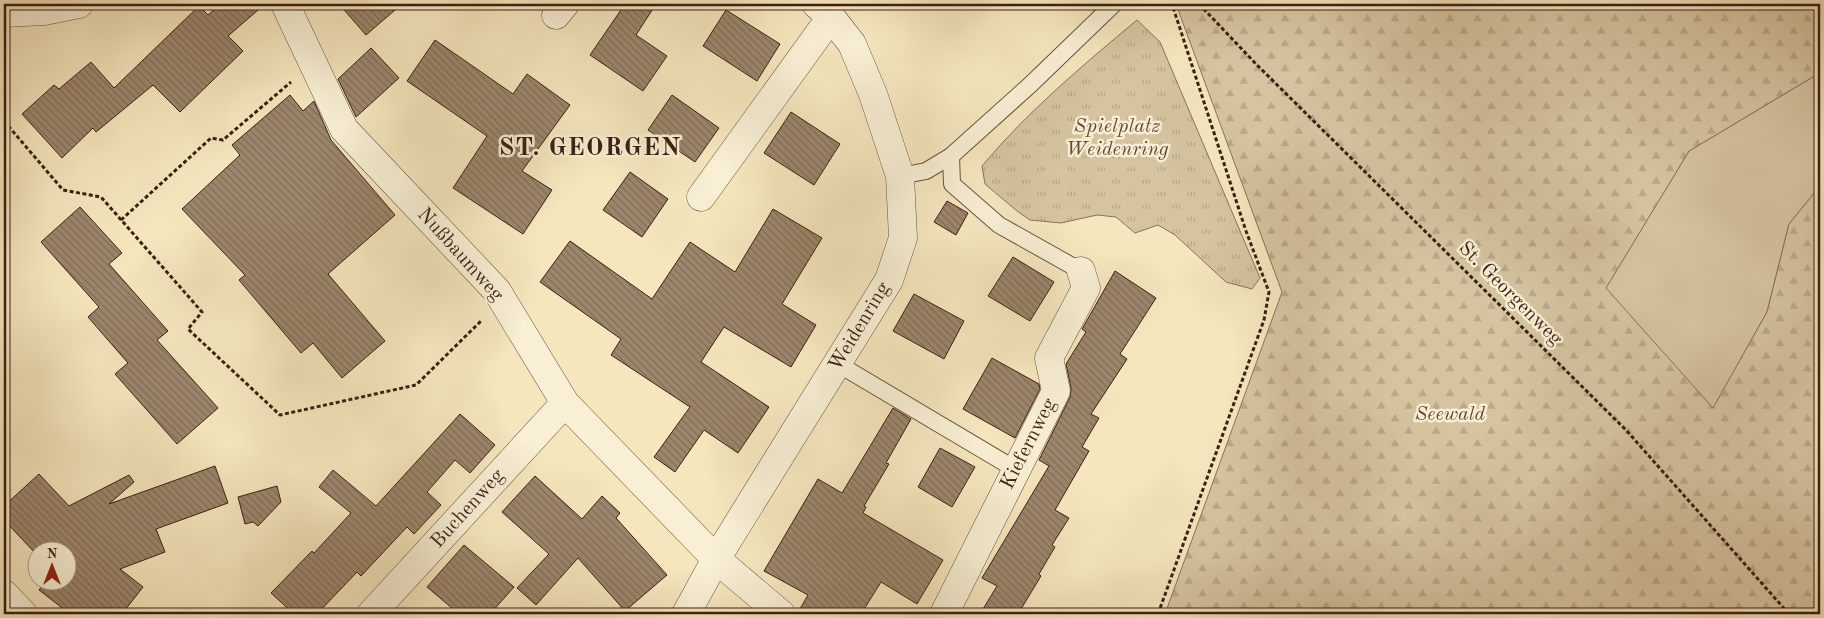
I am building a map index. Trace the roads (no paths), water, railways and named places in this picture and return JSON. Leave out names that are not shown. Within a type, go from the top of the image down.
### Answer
[{"type":"street","points":[[4,12],[44,11],[77,4]]},
{"type":"street","name":"Nußbaumweg","points":[[285,4],[344,129],[497,291],[565,403],[716,559]]},
{"type":"street","name":"Weidenring","points":[[686,614],[716,559],[889,280],[903,238],[900,176],[873,94],[852,44],[824,11],[701,197]]},
{"type":"street","name":"Kiefernweg","points":[[944,614],[1015,469],[1056,391],[1049,358],[1086,288],[1081,271]]},
{"type":"street","name":"Buchenweg","points":[[371,614],[565,403]]},
{"type":"street","points":[[716,559],[781,614]]},
{"type":"street","points":[[4,594],[23,614]]},
{"type":"lane","points":[[900,176],[926,171],[951,156],[1050,66],[1114,4]]},
{"type":"lane","points":[[951,156],[952,184],[999,225],[1081,271]]},
{"type":"lane","points":[[838,364],[1015,469]]},
{"type":"district","name":"ST. GEORGEN","points":[[590,148]]},
{"type":"park label","name":"Spielplatz Weidenring","points":[[1117,138]]},
{"type":"park label","name":"Seewald","points":[[1450,415]]}]
